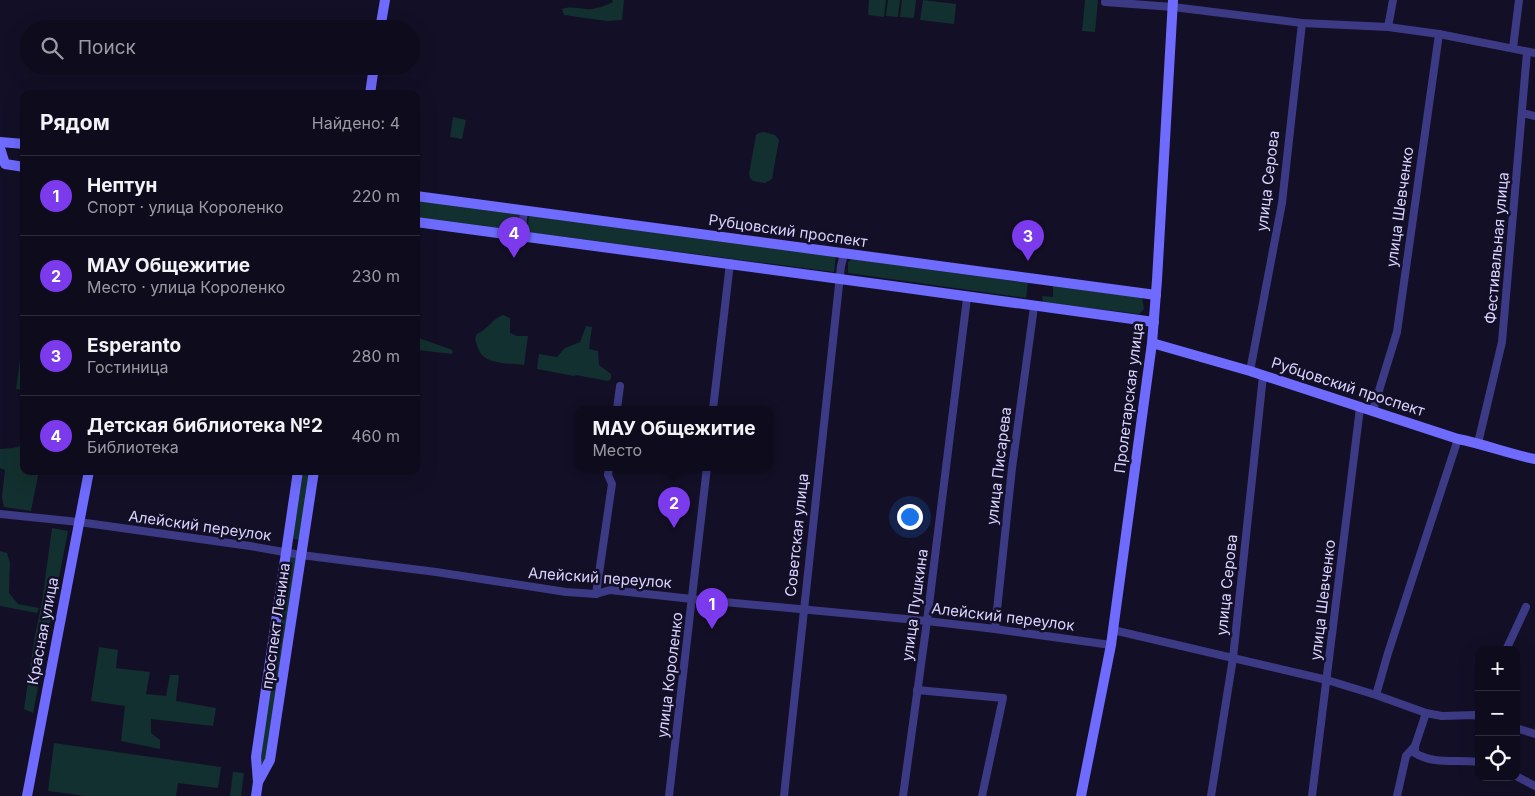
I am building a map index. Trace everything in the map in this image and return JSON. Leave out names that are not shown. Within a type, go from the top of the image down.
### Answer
[{"type":"street","points":[[382,20],[385,0]]},
{"type":"street","points":[[1388,28],[1393,0]]},
{"type":"street","points":[[1514,48],[1518,0]]},
{"type":"street","points":[[1105,2],[1173,3],[1302,23],[1388,28],[1439,34],[1531,52]]},
{"type":"street","name":"Пролетарская улица","points":[[1081,796],[1113,630],[1152,343],[1173,3]]},
{"type":"street","name":"улица Серова","points":[[1250,371],[1282,203],[1302,23]]},
{"type":"street","name":"улица Шевченко","points":[[1372,410],[1397,332],[1439,34]]},
{"type":"street","name":"Фестивальная улица","points":[[1478,443],[1502,342],[1522,113],[1531,52]]},
{"type":"street","points":[[371,90],[373,75]]},
{"type":"street","points":[[1522,113],[1535,116]]},
{"type":"street","points":[[0,142],[20,144]]},
{"type":"street","points":[[0,148],[5,164],[20,166]]},
{"type":"street","name":"Рубцовский проспект","points":[[420,197],[1156,295]]},
{"type":"street","points":[[521,236],[524,211]]},
{"type":"street","points":[[420,223],[730,263],[967,298],[1154,322]]},
{"type":"street","name":"Советская улица","points":[[784,796],[802,610],[844,254]]},
{"type":"street","points":[[713,406],[730,263]]},
{"type":"street","name":"улица Пушкина","points":[[903,796],[967,298]]},
{"type":"street","name":"улица Писарева","points":[[996,629],[1012,468],[1034,307]]},
{"type":"street","name":"Рубцовский проспект","points":[[1152,343],[1250,371],[1458,439],[1535,459]]},
{"type":"street","name":"улица Серова","points":[[1211,796],[1233,658],[1263,376]]},
{"type":"street","points":[[617,406],[620,386]]},
{"type":"street","name":"улица Шевченко","points":[[1312,796],[1360,408]]},
{"type":"street","points":[[1376,695],[1458,439]]},
{"type":"street","points":[[596,594],[612,484],[608,475],[608,471]]},
{"type":"street","name":"улица Короленко","points":[[669,796],[707,471]]},
{"type":"street","name":"Красная улица","points":[[27,796],[88,475]]},
{"type":"street","name":"проспект Ленина","points":[[256,796],[258,782],[256,760],[297,475]]},
{"type":"street","name":"проспект Ленина","points":[[258,782],[269,763],[313,475]]},
{"type":"street","name":"Алейский переулок","points":[[0,514],[79,522],[566,592],[596,594],[610,590],[692,600],[927,621],[1110,645]]},
{"type":"street","points":[[1508,646],[1526,607]]},
{"type":"street","points":[[1113,630],[1327,680],[1426,713],[1442,716],[1475,716]]},
{"type":"street","points":[[917,690],[1003,698],[982,796]]},
{"type":"street","points":[[1426,713],[1415,746],[1415,753],[1424,758],[1475,762]]},
{"type":"street","points":[[1520,729],[1535,734]]},
{"type":"street","points":[[1397,796],[1406,756],[1415,746]]},
{"type":"street","points":[[256,760],[264,764],[269,763]]},
{"type":"street","points":[[1520,778],[1535,786]]},
{"type":"green space","points":[[612,0],[624,0],[622,20],[607,21],[564,15],[562,9],[571,7],[596,8],[613,2]]},
{"type":"green space","points":[[869,0],[886,0],[884,17],[868,15]]},
{"type":"green space","points":[[888,0],[900,0],[898,17],[886,16]]},
{"type":"green space","points":[[902,0],[916,0],[914,18],[900,17]]},
{"type":"green space","points":[[923,0],[956,4],[954,24],[920,20]]},
{"type":"green space","points":[[1085,0],[1098,0],[1095,32],[1082,31]]},
{"type":"green space","points":[[453,117],[466,120],[462,139],[450,137]]},
{"type":"green space","points":[[764,132],[775,135],[779,140],[772,179],[765,183],[753,181],[749,174],[756,135]]},
{"type":"green space","points":[[420,201],[519,214],[516,232],[420,220]]},
{"type":"green space","points":[[529,216],[836,255],[834,272],[527,232]]},
{"type":"green space","points":[[852,259],[1028,283],[1026,298],[848,273],[848,262]]},
{"type":"green space","points":[[1053,285],[1142,298],[1144,309],[1139,314],[1043,302],[1042,296],[1053,297]]},
{"type":"green space","points":[[503,315],[510,318],[510,333],[517,336],[528,336],[524,365],[490,360],[485,358],[479,351],[475,339],[477,334]]},
{"type":"green space","points":[[586,326],[592,327],[589,349],[598,351],[599,365],[611,374],[611,379],[608,381],[537,369],[539,354],[557,357],[565,348],[580,342]]},
{"type":"green space","points":[[420,338],[450,349],[453,351],[452,354],[420,350]]},
{"type":"green space","points":[[20,360],[20,390],[16,389]]},
{"type":"green space","points":[[20,446],[20,475],[38,475],[31,511],[4,507],[2,497],[5,470],[0,468],[0,449]]},
{"type":"green space","points":[[302,475],[311,475],[302,540],[293,539]]},
{"type":"green space","points":[[52,528],[68,531],[33,713],[24,709]]},
{"type":"green space","points":[[0,551],[7,553],[10,563],[9,593],[18,604],[39,608],[37,613],[0,606]]},
{"type":"green space","points":[[288,556],[299,558],[265,764],[260,763]]},
{"type":"green space","points":[[99,647],[118,650],[116,668],[150,672],[146,694],[166,696],[170,675],[179,675],[176,701],[216,708],[213,726],[151,719],[151,733],[160,740],[160,749],[121,741],[125,706],[91,701]]},
{"type":"green space","points":[[54,743],[221,767],[218,788],[178,783],[176,796],[85,796],[48,791]]},
{"type":"green space","points":[[233,772],[244,773],[241,796],[230,796]]},
{"type":"place","name":"Детская библиотека №2","points":[[514,258]]},
{"type":"place","name":"Esperanto","points":[[1028,261]]},
{"type":"place","name":"МАУ Общежитие","points":[[674,528]]},
{"type":"place","name":"Нептун","points":[[712,629]]}]
